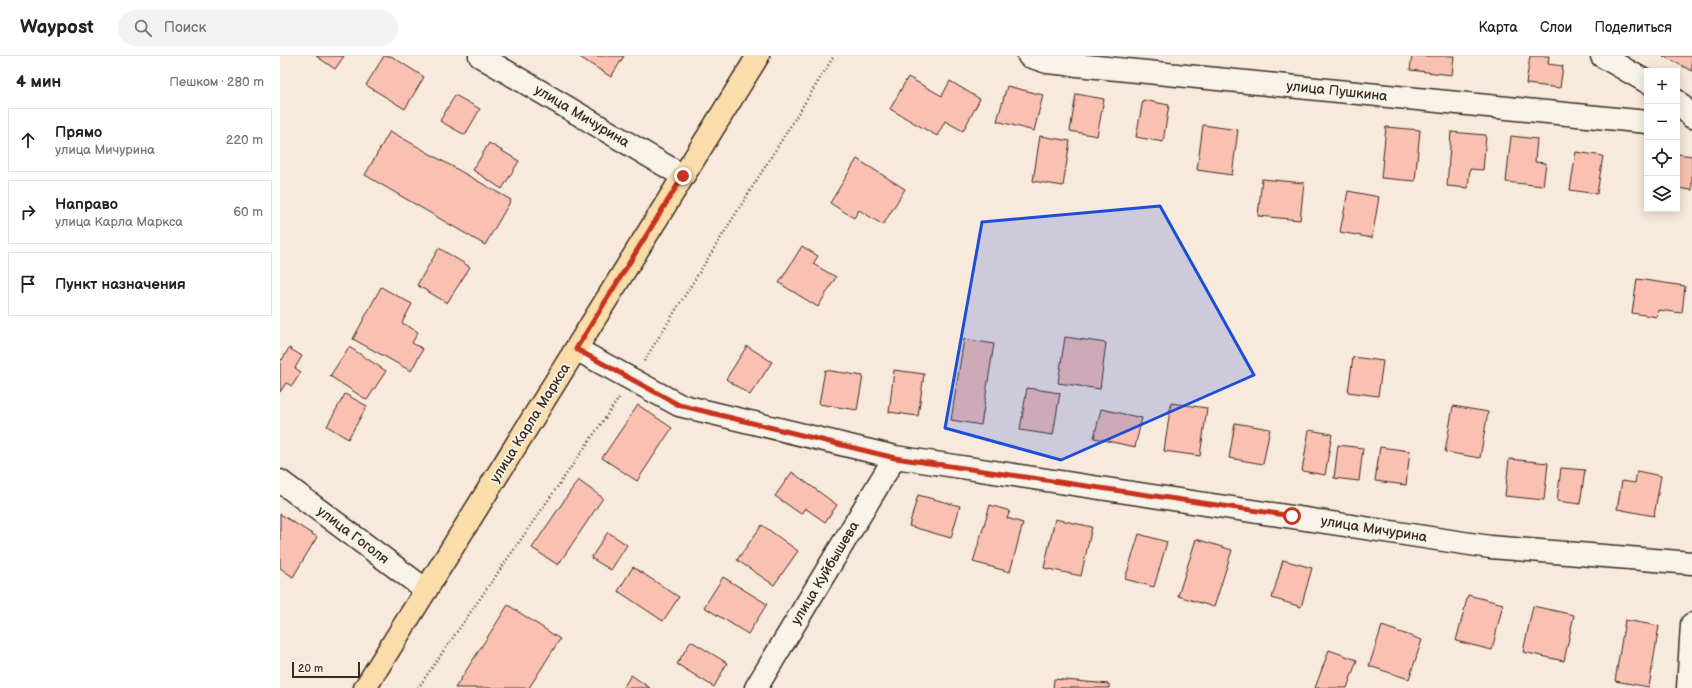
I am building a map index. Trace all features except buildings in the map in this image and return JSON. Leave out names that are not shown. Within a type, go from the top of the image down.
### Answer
[{"type":"main road","name":"улица Карла Маркса","points":[[365,688],[758,56]]},
{"type":"street","name":"улица Мичурина","points":[[480,56],[683,176]]},
{"type":"street","name":"улица Пушкина","points":[[1029,56],[1048,62],[1644,122]]},
{"type":"street","points":[[1602,56],[1644,80]]},
{"type":"street","points":[[1679,104],[1692,117]]},
{"type":"street","points":[[1680,125],[1692,126]]},
{"type":"street","name":"улица Мичурина","points":[[576,349],[679,405],[895,458],[1490,547],[1692,564]]},
{"type":"street","name":"улица Куйбышева","points":[[756,688],[895,458]]},
{"type":"street","name":"улица Гоголя","points":[[280,481],[426,590]]},
{"type":"street","points":[[1688,688],[1692,624]]},
{"type":"highlighted area","points":[[1160,206],[1254,375],[1061,460],[945,428],[982,222]]},
{"type":"route","points":[[683,176],[576,349],[679,405],[895,458],[1292,516]]}]
